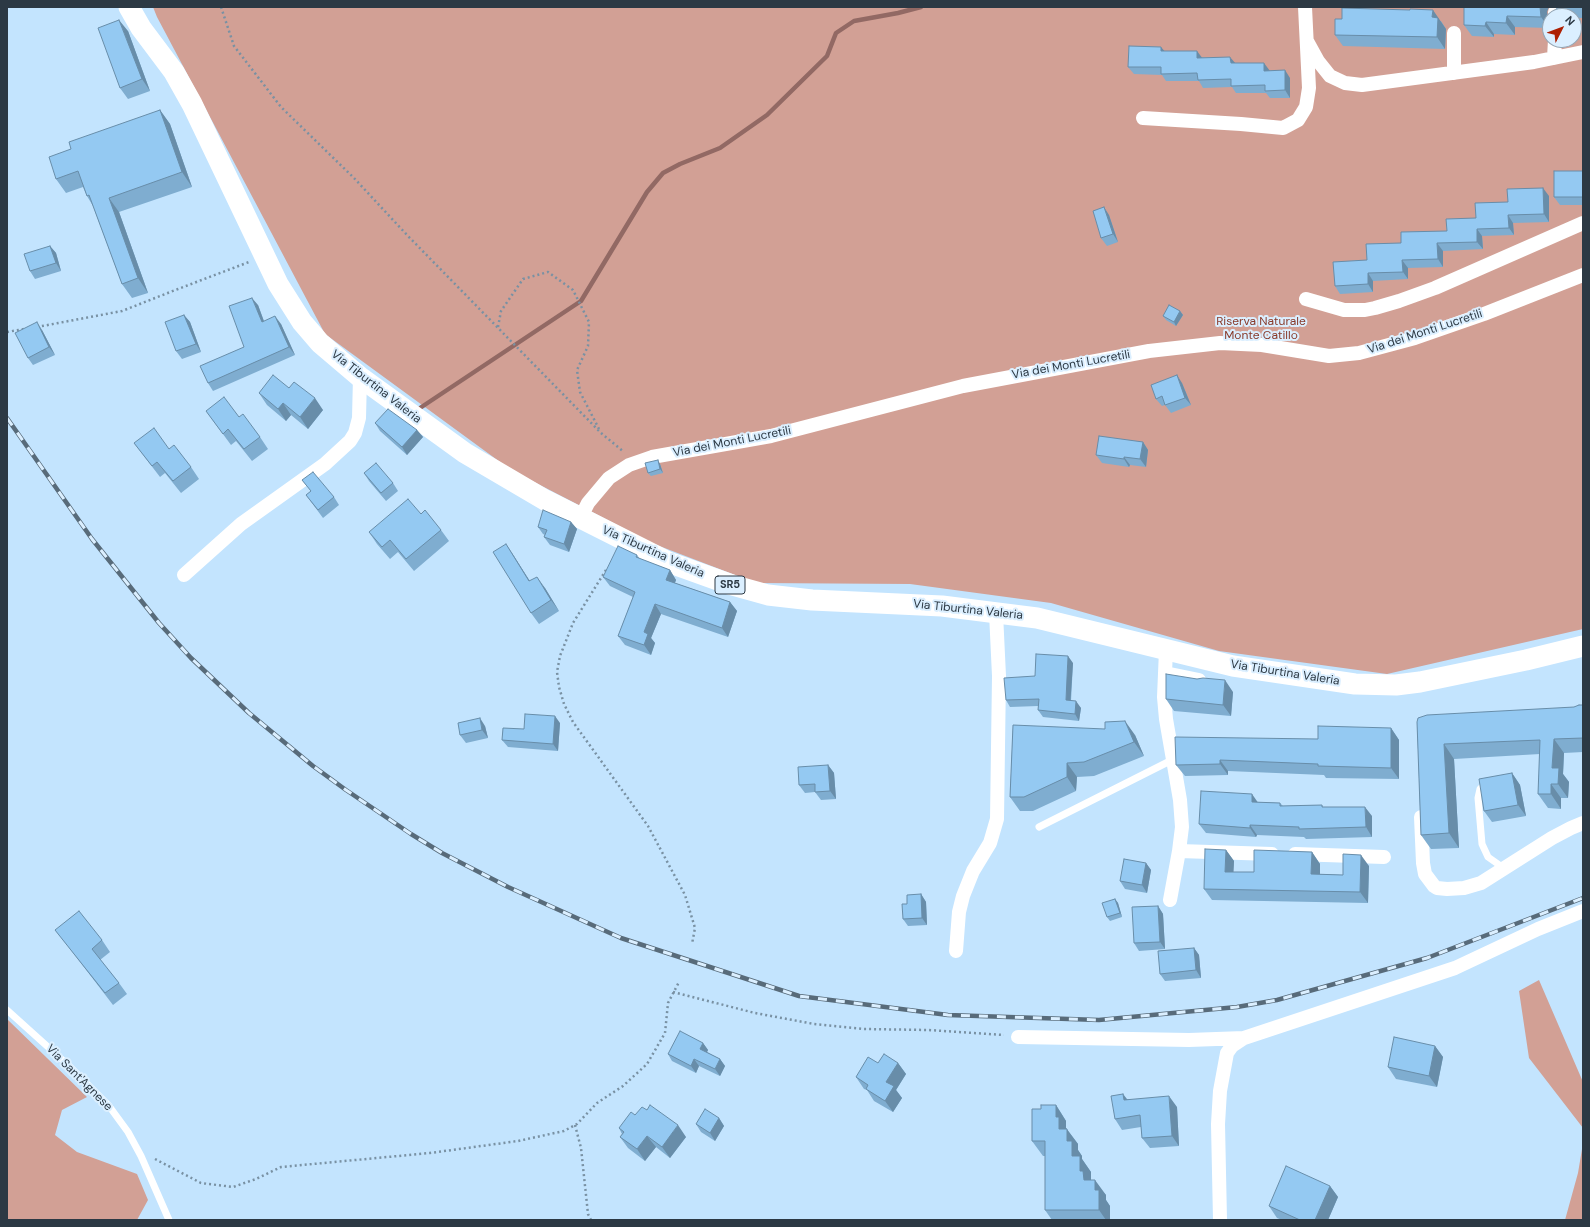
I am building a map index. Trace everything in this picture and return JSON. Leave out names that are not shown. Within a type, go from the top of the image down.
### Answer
[{"type":"main road","name":"Via Tiburtina Valeria","points":[[129,7],[141,28],[174,72],[192,104],[264,257],[289,302],[310,332],[330,352],[360,377],[465,453],[580,519],[668,562],[692,572],[752,591],[798,599],[913,604],[1037,618],[1233,666],[1331,681],[1383,685],[1409,683],[1526,660],[1583,646]]},
{"type":"street","points":[[1143,118],[1283,128],[1298,120],[1306,107],[1309,88],[1305,7]]},
{"type":"street","points":[[1454,33],[1454,73]]},
{"type":"street","points":[[1307,41],[1318,61],[1330,76],[1339,82],[1350,85],[1376,84],[1454,73],[1554,58],[1583,52]]},
{"type":"street","points":[[1554,58],[1555,48]]},
{"type":"street","points":[[1306,299],[1338,309],[1354,311],[1375,308],[1447,283],[1583,224]]},
{"type":"street","name":"Via dei Monti Lucretili","points":[[580,519],[588,503],[601,486],[622,468],[635,462],[671,453],[771,436],[963,386],[1149,351],[1227,343],[1262,345],[1329,356],[1359,353],[1392,345],[1464,321],[1583,275]]},
{"type":"street","points":[[184,575],[241,524],[325,464],[345,447],[355,433],[359,418],[360,377]]},
{"type":"street","points":[[956,951],[959,912],[963,896],[973,871],[990,843],[997,819],[999,676],[996,613]]},
{"type":"street","points":[[1166,650],[1165,703],[1169,740],[1181,813],[1182,834],[1170,900]]},
{"type":"street","points":[[1165,673],[1207,682]]},
{"type":"street","points":[[1169,740],[1184,740]]},
{"type":"street","points":[[1421,807],[1424,869],[1428,879],[1437,888],[1447,889],[1470,887],[1482,883],[1556,836],[1583,824]]},
{"type":"street","points":[[1180,851],[1384,857]]},
{"type":"street","points":[[1220,1220],[1218,1124],[1220,1091],[1227,1053],[1232,1046],[1244,1038],[1455,968],[1538,929],[1583,911]]},
{"type":"street","points":[[1018,1037],[1189,1040],[1244,1038]]},
{"type":"lane","points":[[1039,827],[1172,760]]},
{"type":"lane","points":[[1495,781],[1485,784],[1480,790],[1478,798],[1480,836],[1484,851],[1488,857],[1505,869]]},
{"type":"lane","name":"Via Sant'Agnese","points":[[7,1010],[98,1094],[119,1120],[135,1145],[169,1220]]},
{"type":"path","points":[[221,7],[234,46],[281,107],[354,178],[407,235],[601,432],[635,462]]},
{"type":"path","points":[[36,327],[122,311],[178,288],[264,257]]},
{"type":"path","points":[[498,328],[501,311],[523,279],[548,272],[572,290],[589,322],[588,346],[577,370],[580,392],[601,432]]},
{"type":"path","points":[[7,332],[29,328]]},
{"type":"path","points":[[609,567],[573,623],[560,656],[558,672],[559,687],[564,704],[573,722],[648,826],[685,895],[695,928],[692,944]]},
{"type":"path","points":[[135,1145],[157,1161],[201,1184],[233,1187],[256,1180],[281,1166],[430,1153],[518,1141],[564,1131],[575,1125],[597,1103],[623,1086],[647,1064],[665,1033],[668,1003],[679,982]]},
{"type":"path","points":[[673,992],[755,1013],[814,1024],[864,1029],[929,1030],[1018,1037]]},
{"type":"path","points":[[575,1125],[581,1148],[588,1214],[591,1220]]},
{"type":"green space","name":"Riserva Naturale Monte Catillo","points":[[153,7],[1583,7],[1583,629],[1387,674],[1219,651],[1051,603],[910,584],[756,583],[654,544],[511,470],[325,334]]},
{"type":"green space","points":[[1539,980],[1583,1082],[1583,1128],[1529,1058],[1519,991]]},
{"type":"green space","points":[[7,1019],[87,1097],[62,1110],[55,1135],[77,1152],[137,1174],[148,1200],[137,1220],[7,1220]]},
{"type":"green space","points":[[1583,1143],[1583,1220],[1565,1220],[1578,1173]]},
{"type":"building","points":[[1464,7],[1540,7],[1541,17],[1507,16],[1506,23],[1486,22],[1485,26],[1464,25]]},
{"type":"building","points":[[1342,8],[1433,10],[1432,17],[1438,18],[1437,37],[1335,35],[1335,19],[1342,19]]},
{"type":"building","points":[[119,20],[142,79],[120,88],[98,28]]},
{"type":"building","points":[[1129,46],[1161,47],[1161,51],[1197,51],[1197,58],[1230,57],[1231,63],[1264,63],[1264,71],[1285,70],[1285,90],[1265,91],[1265,85],[1231,86],[1231,79],[1198,80],[1197,73],[1161,74],[1161,67],[1128,67]]},
{"type":"building","points":[[160,110],[182,172],[109,198],[138,278],[122,284],[89,195],[87,196],[78,171],[56,179],[49,157],[71,149],[69,142]]},
{"type":"building","points":[[1554,171],[1583,171],[1583,197],[1554,197]]},
{"type":"building","points":[[1543,188],[1544,214],[1508,215],[1509,228],[1477,229],[1477,242],[1437,243],[1438,259],[1402,260],[1403,272],[1368,273],[1368,284],[1335,286],[1333,262],[1367,260],[1366,244],[1401,243],[1401,232],[1447,231],[1446,219],[1476,218],[1475,203],[1508,202],[1507,189]]},
{"type":"building","points":[[1104,207],[1113,234],[1101,238],[1093,211]]},
{"type":"building","points":[[50,246],[56,263],[30,271],[24,254]]},
{"type":"building","points":[[252,298],[262,322],[275,316],[289,347],[208,383],[200,366],[244,347],[229,306]]},
{"type":"building","points":[[1169,305],[1180,311],[1174,322],[1163,316]]},
{"type":"building","points":[[184,315],[196,344],[176,351],[165,322]]},
{"type":"building","points":[[37,322],[49,347],[28,358],[15,333]]},
{"type":"building","points":[[273,375],[289,388],[294,382],[315,398],[300,417],[283,403],[278,409],[259,393]]},
{"type":"building","points":[[1177,375],[1185,398],[1165,405],[1162,396],[1156,399],[1151,385]]},
{"type":"building","points":[[224,397],[239,417],[243,414],[260,437],[244,449],[228,429],[223,434],[206,411]]},
{"type":"building","points":[[388,409],[417,430],[402,447],[375,423]]},
{"type":"building","points":[[154,428],[169,449],[174,445],[191,467],[173,481],[157,462],[152,466],[134,443]]},
{"type":"building","points":[[1099,436],[1143,442],[1140,459],[1124,457],[1124,459],[1096,455]]},
{"type":"building","points":[[658,460],[660,469],[648,473],[645,463]]},
{"type":"building","points":[[376,463],[393,483],[381,493],[364,473]]},
{"type":"building","points":[[313,472],[334,497],[318,510],[306,495],[311,491],[302,480]]},
{"type":"building","points":[[408,499],[421,514],[425,510],[441,530],[406,559],[390,540],[382,547],[369,532]]},
{"type":"building","points":[[543,510],[571,522],[564,544],[544,537],[547,530],[538,527]]},
{"type":"building","points":[[506,544],[529,581],[537,577],[551,600],[531,613],[493,552]]},
{"type":"building","points":[[618,546],[637,555],[636,557],[670,570],[666,580],[730,602],[722,628],[655,604],[644,632],[648,634],[644,645],[618,636],[635,592],[603,577]]},
{"type":"building","points":[[1036,654],[1068,656],[1066,700],[1076,701],[1075,714],[1038,710],[1039,699],[1006,700],[1004,678],[1035,676]]},
{"type":"building","points":[[1166,674],[1197,679],[1203,678],[1225,680],[1223,705],[1166,699]]},
{"type":"building","points":[[1583,705],[1583,738],[1554,739],[1552,768],[1559,768],[1558,784],[1551,784],[1551,794],[1538,794],[1540,740],[1444,744],[1449,833],[1421,835],[1418,718],[1427,715],[1574,707]]},
{"type":"building","points":[[525,714],[555,716],[553,744],[502,740],[503,728],[524,729]]},
{"type":"building","points":[[480,718],[482,730],[460,735],[458,723]]},
{"type":"building","points":[[1125,721],[1134,742],[1084,762],[1067,763],[1067,777],[1024,797],[1010,797],[1013,725],[1105,729],[1105,722]]},
{"type":"building","points":[[1318,726],[1391,728],[1391,768],[1318,766],[1318,764],[1220,760],[1220,764],[1176,765],[1175,737],[1318,739]]},
{"type":"building","points":[[828,765],[830,791],[815,792],[815,784],[799,785],[798,767]]},
{"type":"building","points":[[1512,773],[1518,805],[1484,811],[1479,779]]},
{"type":"building","points":[[1201,791],[1252,794],[1252,802],[1280,803],[1280,806],[1322,805],[1322,807],[1365,807],[1366,827],[1299,829],[1299,827],[1250,825],[1250,828],[1199,824]]},
{"type":"building","points":[[1205,849],[1226,850],[1225,872],[1254,872],[1254,850],[1312,852],[1311,874],[1343,875],[1343,854],[1361,855],[1360,892],[1204,889]]},
{"type":"building","points":[[1124,859],[1146,863],[1142,885],[1120,881]]},
{"type":"building","points":[[921,894],[922,918],[903,919],[902,904],[907,904],[907,895]]},
{"type":"building","points":[[1115,899],[1120,913],[1107,917],[1102,903]]},
{"type":"building","points":[[1158,906],[1160,942],[1134,943],[1132,907]]},
{"type":"building","points":[[79,911],[102,940],[92,949],[119,983],[105,993],[55,930]]},
{"type":"building","points":[[1194,948],[1196,970],[1160,974],[1158,951]]},
{"type":"building","points":[[680,1031],[703,1043],[700,1049],[720,1059],[715,1069],[694,1059],[691,1066],[668,1054]]},
{"type":"building","points":[[1394,1037],[1435,1046],[1429,1076],[1388,1067]]},
{"type":"building","points":[[884,1054],[898,1063],[886,1082],[894,1086],[885,1101],[866,1089],[868,1085],[856,1077],[868,1057],[878,1063]]},
{"type":"building","points":[[1123,1094],[1124,1100],[1169,1096],[1172,1136],[1142,1138],[1140,1115],[1115,1119],[1111,1096]]},
{"type":"building","points":[[650,1105],[678,1125],[662,1147],[647,1136],[637,1149],[620,1137],[624,1132],[619,1128],[631,1112],[635,1115],[642,1107],[647,1110]]},
{"type":"building","points":[[1041,1105],[1056,1105],[1056,1117],[1059,1117],[1059,1129],[1067,1129],[1067,1141],[1072,1141],[1072,1156],[1080,1156],[1080,1171],[1083,1171],[1084,1180],[1095,1180],[1095,1190],[1099,1190],[1099,1210],[1045,1210],[1045,1141],[1032,1141],[1032,1109],[1041,1109]]},
{"type":"building","points":[[705,1109],[719,1118],[710,1133],[696,1124]]},
{"type":"building","points":[[1286,1166],[1330,1186],[1315,1220],[1300,1220],[1269,1206]]},
{"type":"waterway","points":[[420,408],[581,301],[647,192],[663,173],[680,164],[720,148],[767,115],[827,56],[836,33],[854,21],[921,7]]},
{"type":"railway","points":[[7,418],[92,539],[159,623],[191,658],[249,713],[313,766],[411,834],[442,853],[508,887],[621,938],[799,996],[948,1015],[1099,1020],[1237,1007],[1277,1000],[1427,958],[1583,898]]}]
